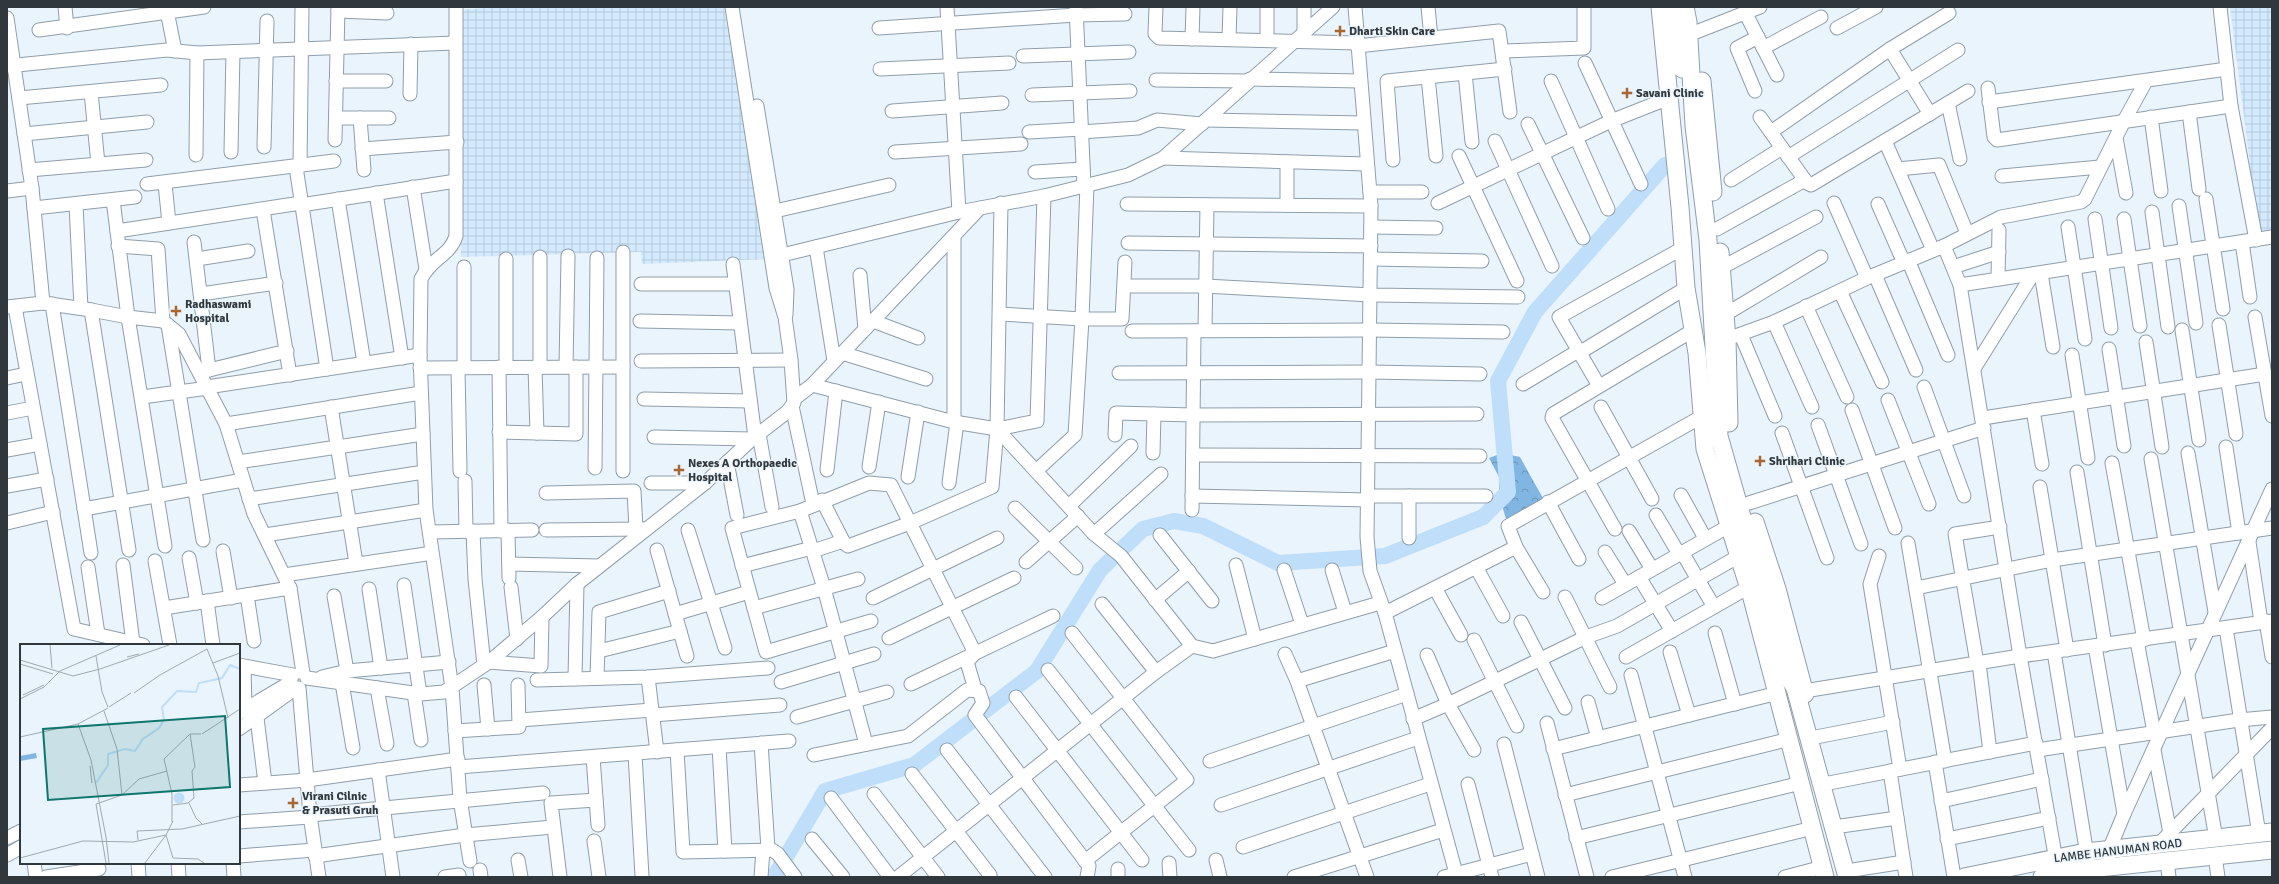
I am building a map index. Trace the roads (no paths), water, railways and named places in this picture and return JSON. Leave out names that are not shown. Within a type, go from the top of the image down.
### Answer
[{"type":"main road","points":[[1660,7],[1686,288],[1692,331],[1721,345]]},
{"type":"main road","points":[[1670,7],[1694,126]]},
{"type":"main road","points":[[1684,7],[1688,22],[1694,126],[1721,345],[1730,439],[1777,589],[1841,826],[1851,875]]},
{"type":"main road","points":[[1693,7],[1726,314],[1721,345],[1701,417],[1705,449],[1749,587],[1813,828],[1827,874]]},
{"type":"main road","points":[[1721,345],[1721,445],[1787,675],[1795,688],[1851,875]]},
{"type":"main road","points":[[1787,675],[1786,690],[1827,874]]},
{"type":"main road","name":"LAMBE HANUMAN ROAD","points":[[2110,858],[2168,869],[2216,848],[2265,833]]},
{"type":"main road","name":"LAMBE HANUMAN ROAD","points":[[1964,877],[2057,866],[2088,866],[2110,858],[2158,845],[2272,850]]},
{"type":"main road","name":"LAMBE HANUMAN ROAD","points":[[2042,877],[2057,866]]},
{"type":"street","points":[[65,7],[67,28]]},
{"type":"street","points":[[39,30],[67,28],[167,11],[204,7]]},
{"type":"street","points":[[302,7],[298,166],[301,204],[327,369]]},
{"type":"street","points":[[456,7],[456,236],[453,247],[426,269],[421,279],[420,362],[426,510],[449,662],[460,799],[470,861]]},
{"type":"street","points":[[732,7],[777,255],[788,299],[785,317],[791,360],[793,402],[818,502],[846,545],[850,545],[910,523],[992,487],[997,429],[1001,204]]},
{"type":"street","points":[[739,7],[775,211],[777,255]]},
{"type":"street","points":[[947,7],[959,212]]},
{"type":"street","points":[[1156,7],[1157,38],[1267,40],[1357,45],[1499,31],[1510,112]]},
{"type":"street","points":[[1192,39],[1193,7]]},
{"type":"street","points":[[1229,39],[1230,7]]},
{"type":"street","points":[[1267,7],[1267,40]]},
{"type":"street","points":[[1304,7],[1304,31]]},
{"type":"street","points":[[777,255],[959,212],[1044,196],[1128,175],[1163,158],[1304,31],[1333,7]]},
{"type":"street","points":[[1355,7],[1371,206],[1367,537],[1370,571],[1407,694],[1443,830],[1452,876],[1491,871],[1532,854]]},
{"type":"street","points":[[1428,7],[1431,38]]},
{"type":"street","points":[[1502,51],[1584,48],[1584,7]]},
{"type":"street","points":[[1696,32],[1746,14],[1760,7]]},
{"type":"street","points":[[1837,28],[1876,7]]},
{"type":"street","points":[[2220,7],[2231,106],[2256,240]]},
{"type":"street","points":[[335,140],[338,9],[387,13]]},
{"type":"street","points":[[167,11],[175,51]]},
{"type":"street","points":[[1036,471],[1075,435],[1082,319],[1085,186],[1076,11]]},
{"type":"street","points":[[879,28],[948,24],[1076,11],[1125,14]]},
{"type":"street","points":[[1771,132],[1890,49],[1949,13]]},
{"type":"street","points":[[1746,14],[1777,75]]},
{"type":"street","points":[[1755,91],[1737,48],[1761,42],[1821,17]]},
{"type":"street","points":[[7,18],[10,65],[19,98],[48,304],[91,553]]},
{"type":"street","points":[[264,147],[267,21]]},
{"type":"street","points":[[10,65],[175,51],[197,53],[233,52],[301,48],[455,43]]},
{"type":"street","points":[[410,94],[411,44]]},
{"type":"street","points":[[1890,49],[1930,114]]},
{"type":"street","points":[[1731,180],[1785,152],[1910,81],[1958,50]]},
{"type":"street","points":[[231,152],[233,52]]},
{"type":"street","points":[[1022,56],[1129,52]]},
{"type":"street","points":[[196,155],[197,53]]},
{"type":"street","points":[[880,69],[1009,63]]},
{"type":"street","points":[[1586,63],[1611,121],[1641,184]]},
{"type":"street","points":[[1393,160],[1386,82],[1505,69]]},
{"type":"street","points":[[1990,102],[2227,69]]},
{"type":"street","points":[[1465,73],[1472,142]]},
{"type":"street","points":[[1428,77],[1436,156]]},
{"type":"street","points":[[1156,80],[1360,81]]},
{"type":"street","points":[[336,81],[386,81]]},
{"type":"street","points":[[1551,81],[1608,209]]},
{"type":"street","points":[[1775,416],[1721,345],[1938,248],[2000,217],[2081,202],[2085,199],[2100,166],[2146,81]]},
{"type":"street","points":[[19,98],[160,85]]},
{"type":"street","points":[[1988,88],[1994,137],[1997,140],[2231,106]]},
{"type":"street","points":[[1032,95],[1130,91]]},
{"type":"street","points":[[1760,117],[1805,180],[1809,184],[1813,184],[1968,91]]},
{"type":"street","points":[[91,92],[98,164]]},
{"type":"street","points":[[1438,203],[1611,121],[1669,98]]},
{"type":"street","points":[[892,111],[1002,103]]},
{"type":"street","points":[[1948,103],[1960,159]]},
{"type":"street","points":[[2189,112],[2224,309]]},
{"type":"street","points":[[2151,117],[2161,191]]},
{"type":"street","points":[[336,118],[389,118]]},
{"type":"street","points":[[360,118],[364,170]]},
{"type":"street","points":[[1029,132],[1138,128],[1157,120],[1204,122],[1364,123]]},
{"type":"street","points":[[24,134],[147,122]]},
{"type":"street","points":[[1528,124],[1583,238]]},
{"type":"street","points":[[2116,138],[2126,194]]},
{"type":"street","points":[[1495,141],[1552,266]]},
{"type":"street","points":[[1885,141],[1938,248],[1953,267],[1960,284],[2008,571],[2020,656],[2057,866]]},
{"type":"street","points":[[362,149],[456,142]]},
{"type":"street","points":[[895,152],[1021,144]]},
{"type":"street","points":[[1459,156],[1517,281]]},
{"type":"street","points":[[1163,158],[1367,164]]},
{"type":"street","points":[[30,170],[146,160]]},
{"type":"street","points":[[147,184],[165,184],[334,161]]},
{"type":"street","points":[[1287,162],[1287,205]]},
{"type":"street","points":[[1898,168],[1939,165],[1967,233]]},
{"type":"street","points":[[2002,176],[2100,166]]},
{"type":"street","points":[[1035,172],[1083,170]]},
{"type":"street","points":[[1717,229],[1805,180]]},
{"type":"street","points":[[117,231],[456,181]]},
{"type":"street","points":[[165,184],[169,223]]},
{"type":"street","points":[[775,211],[889,185]]},
{"type":"street","points":[[7,191],[32,188]]},
{"type":"street","points":[[413,188],[426,269]]},
{"type":"street","points":[[1370,192],[1422,192]]},
{"type":"street","points":[[376,193],[402,358]]},
{"type":"street","points":[[34,208],[76,205],[135,196]]},
{"type":"street","points":[[812,385],[956,422],[997,429],[1037,421],[1044,196]]},
{"type":"street","points":[[338,199],[364,364]]},
{"type":"street","points":[[113,200],[128,317],[158,495],[165,546]]},
{"type":"street","points":[[1834,203],[1916,370]]},
{"type":"street","points":[[1127,204],[1371,206]]},
{"type":"street","points":[[1878,204],[1948,355]]},
{"type":"street","points":[[76,205],[86,309],[129,550]]},
{"type":"street","points":[[1192,510],[1194,374],[1205,286],[1208,205]]},
{"type":"street","points":[[2179,206],[2196,323]]},
{"type":"street","points":[[345,677],[377,688],[434,694],[452,688],[487,664],[640,529],[705,482],[812,385],[980,208]]},
{"type":"street","points":[[263,210],[290,375]]},
{"type":"street","points":[[2152,212],[2168,327]]},
{"type":"street","points":[[1721,268],[1816,217]]},
{"type":"street","points":[[2095,219],[2111,328]]},
{"type":"street","points":[[2124,219],[2140,326]]},
{"type":"street","points":[[1371,227],[1436,228]]},
{"type":"street","points":[[2068,227],[2073,268],[2085,339]]},
{"type":"street","points":[[1998,279],[1999,230]]},
{"type":"street","points":[[950,483],[956,422],[954,236]]},
{"type":"street","points":[[1960,284],[2185,252],[2272,237]]},
{"type":"street","points":[[194,242],[201,294],[204,371],[207,388],[226,424],[249,499],[290,588],[300,680],[310,816],[319,877]]},
{"type":"street","points":[[2242,242],[2250,297]]},
{"type":"street","points":[[1128,243],[1207,244],[1482,261]]},
{"type":"street","points":[[118,246],[158,250],[165,323],[203,540]]},
{"type":"street","points":[[816,247],[838,358]]},
{"type":"street","points":[[1599,386],[1559,319],[1560,316],[1683,248]]},
{"type":"street","points":[[196,259],[248,251]]},
{"type":"street","points":[[622,471],[623,252]]},
{"type":"street","points":[[1953,267],[1999,252]]},
{"type":"street","points":[[537,433],[540,256]]},
{"type":"street","points":[[499,432],[576,434],[571,366],[568,256]]},
{"type":"street","points":[[596,468],[595,368],[597,258]]},
{"type":"street","points":[[1726,314],[1821,258]]},
{"type":"street","points":[[506,259],[499,432],[504,530],[517,639]]},
{"type":"street","points":[[1000,314],[1082,319],[1123,318],[1124,262]]},
{"type":"street","points":[[733,264],[744,361],[755,436],[772,507]]},
{"type":"street","points":[[464,268],[461,367],[462,476],[487,664]]},
{"type":"street","points":[[2037,274],[2053,347]]},
{"type":"street","points":[[1975,367],[2037,274]]},
{"type":"street","points":[[860,275],[869,325]]},
{"type":"street","points":[[201,294],[276,283]]},
{"type":"street","points":[[641,284],[735,284]]},
{"type":"street","points":[[1124,286],[1205,286],[1371,295],[1518,297]]},
{"type":"street","points":[[1523,384],[1686,288]]},
{"type":"street","points":[[1840,291],[1882,382]]},
{"type":"street","points":[[123,565],[138,644],[74,628],[33,408],[11,307],[48,304],[165,323],[179,334],[204,371]]},
{"type":"street","points":[[1806,306],[1847,396]]},
{"type":"street","points":[[2255,317],[2267,354],[2265,374],[2272,416]]},
{"type":"street","points":[[640,321],[740,323]]},
{"type":"street","points":[[1774,322],[1812,407]]},
{"type":"street","points":[[869,325],[918,338]]},
{"type":"street","points":[[2219,325],[2236,434]]},
{"type":"street","points":[[1132,331],[1369,330],[1503,332]]},
{"type":"street","points":[[2182,330],[2199,440]]},
{"type":"street","points":[[1615,529],[1552,416],[1553,413],[1692,331]]},
{"type":"street","points":[[2146,342],[2162,447]]},
{"type":"street","points":[[2109,349],[2124,446]]},
{"type":"street","points":[[204,371],[287,351]]},
{"type":"street","points":[[2072,355],[2088,458]]},
{"type":"street","points":[[142,396],[207,388],[402,358],[420,362],[461,367],[623,367]]},
{"type":"street","points":[[838,358],[926,379]]},
{"type":"street","points":[[641,361],[791,360]]},
{"type":"street","points":[[1119,373],[1194,374],[1369,372],[1480,374]]},
{"type":"street","points":[[7,378],[26,374]]},
{"type":"street","points":[[1749,503],[1944,440],[1984,423],[2034,410],[2265,374]]},
{"type":"street","points":[[1924,387],[1964,496]]},
{"type":"street","points":[[827,470],[836,391]]},
{"type":"street","points":[[226,424],[421,393]]},
{"type":"street","points":[[644,399],[750,401]]},
{"type":"street","points":[[1888,400],[1929,504]]},
{"type":"street","points":[[869,467],[879,402]]},
{"type":"street","points":[[331,407],[356,563]]},
{"type":"street","points":[[1601,407],[1652,499]]},
{"type":"street","points":[[7,413],[33,408]]},
{"type":"street","points":[[1852,410],[1894,528]]},
{"type":"street","points":[[2034,410],[2042,464]]},
{"type":"street","points":[[908,477],[918,412]]},
{"type":"street","points":[[1115,435],[1116,414],[1477,414]]},
{"type":"street","points":[[1153,453],[1154,414]]},
{"type":"street","points":[[1543,592],[1516,547],[1508,526],[1548,502],[1701,417]]},
{"type":"street","points":[[1818,425],[1861,544]]},
{"type":"street","points":[[997,429],[1094,534],[1121,556],[1192,646],[1213,651],[1345,612],[1382,608],[1435,588],[1516,547]]},
{"type":"street","points":[[1782,433],[1827,558]]},
{"type":"street","points":[[238,462],[423,434]]},
{"type":"street","points":[[654,437],[755,436]]},
{"type":"street","points":[[7,450],[40,444]]},
{"type":"street","points":[[1026,562],[1049,542],[1073,511],[1131,446]]},
{"type":"street","points":[[2226,447],[2239,533]]},
{"type":"street","points":[[2188,453],[2216,612]]},
{"type":"street","points":[[1193,455],[1480,456]]},
{"type":"street","points":[[2151,460],[2208,795],[2216,848],[2218,877]]},
{"type":"street","points":[[727,462],[737,515]]},
{"type":"street","points":[[2112,463],[2129,549],[2140,640],[2157,732]]},
{"type":"street","points":[[249,499],[344,483],[424,472]]},
{"type":"street","points":[[2077,472],[2090,555],[2111,739],[2124,814]]},
{"type":"street","points":[[1094,534],[1161,474]]},
{"type":"street","points":[[7,486],[47,480]]},
{"type":"street","points":[[84,509],[243,480]]},
{"type":"street","points":[[651,483],[705,482]]},
{"type":"street","points":[[871,621],[766,652],[732,528],[800,511],[818,502],[869,483],[890,484],[975,653]]},
{"type":"street","points":[[2040,487],[2052,560],[2069,745],[2088,866]]},
{"type":"street","points":[[2110,858],[2124,814],[2154,750],[2157,732],[2187,677],[2251,536],[2269,504],[2272,489]]},
{"type":"street","points":[[546,493],[634,491],[640,529]]},
{"type":"street","points":[[1681,495],[1705,538]]},
{"type":"street","points":[[1192,496],[1368,498],[1408,496],[1486,496]]},
{"type":"street","points":[[1408,496],[1409,538]]},
{"type":"street","points":[[1548,502],[1578,559]]},
{"type":"street","points":[[1015,508],[1076,568]]},
{"type":"street","points":[[265,535],[426,510]]},
{"type":"street","points":[[800,511],[813,549],[866,744]]},
{"type":"street","points":[[7,523],[53,512]]},
{"type":"street","points":[[1656,515],[1698,579],[1714,607]]},
{"type":"street","points":[[1602,598],[1705,538],[1729,526]]},
{"type":"street","points":[[1990,752],[1978,663],[1955,534],[2000,527]]},
{"type":"street","points":[[1916,588],[2008,571],[2052,560],[2239,533],[2251,536],[2272,528]]},
{"type":"street","points":[[546,530],[640,529]]},
{"type":"street","points":[[430,532],[532,530]]},
{"type":"street","points":[[688,530],[725,648]]},
{"type":"street","points":[[1629,531],[1652,569]]},
{"type":"street","points":[[1160,535],[1212,600]]},
{"type":"street","points":[[2251,536],[2272,657]]},
{"type":"street","points":[[873,598],[932,568],[997,538]]},
{"type":"street","points":[[742,566],[843,541]]},
{"type":"street","points":[[1908,543],[1931,671],[1940,762],[1941,801],[1954,877]]},
{"type":"street","points":[[657,550],[687,656]]},
{"type":"street","points":[[223,551],[230,598]]},
{"type":"street","points":[[1605,552],[1625,584]]},
{"type":"street","points":[[284,575],[356,563],[426,554]]},
{"type":"street","points":[[1413,718],[1448,704],[1586,637],[1617,626],[1739,556]]},
{"type":"street","points":[[1879,556],[1870,584],[1893,722],[1897,818],[1906,877]]},
{"type":"street","points":[[189,558],[213,644]]},
{"type":"street","points":[[155,561],[170,644]]},
{"type":"street","points":[[509,564],[599,566]]},
{"type":"street","points":[[1236,565],[1255,639]]},
{"type":"street","points":[[88,567],[98,634]]},
{"type":"street","points":[[1476,567],[1503,616]]},
{"type":"street","points":[[1284,570],[1302,624]]},
{"type":"street","points":[[1332,570],[1345,612]]},
{"type":"street","points":[[1155,600],[1189,571]]},
{"type":"street","points":[[1639,577],[1672,631]]},
{"type":"street","points":[[889,638],[1014,578]]},
{"type":"street","points":[[754,608],[858,579]]},
{"type":"street","points":[[575,679],[577,584]]},
{"type":"street","points":[[404,586],[416,666],[421,740]]},
{"type":"street","points":[[1626,657],[1749,587]]},
{"type":"street","points":[[164,608],[290,588]]},
{"type":"street","points":[[1435,588],[1461,635]]},
{"type":"street","points":[[369,590],[381,668]]},
{"type":"street","points":[[597,678],[599,612],[669,592]]},
{"type":"street","points":[[675,614],[749,592]]},
{"type":"street","points":[[247,595],[254,641]]},
{"type":"street","points":[[334,596],[353,748]]},
{"type":"street","points":[[1565,597],[1610,687]]},
{"type":"street","points":[[1102,604],[1156,672]]},
{"type":"street","points":[[911,684],[1053,616]]},
{"type":"street","points":[[487,664],[541,666],[542,617]]},
{"type":"street","points":[[1804,691],[2020,656],[2208,631],[2266,621]]},
{"type":"street","points":[[1521,622],[1539,660],[1565,708]]},
{"type":"street","points":[[2226,628],[2246,756],[2265,833]]},
{"type":"street","points":[[599,651],[680,631]]},
{"type":"street","points":[[1072,633],[1187,778],[1187,783],[1085,862]]},
{"type":"street","points":[[1715,633],[1735,704]]},
{"type":"street","points":[[1474,640],[1517,726]]},
{"type":"street","points":[[898,877],[1156,672],[1192,646]]},
{"type":"street","points":[[1297,681],[1395,651]]},
{"type":"street","points":[[1670,652],[1689,715]]},
{"type":"street","points":[[975,653],[967,662],[979,694],[975,715],[1089,866],[1086,877]]},
{"type":"street","points":[[781,682],[874,654]]},
{"type":"street","points":[[1285,654],[1297,681],[1367,877]]},
{"type":"street","points":[[1427,655],[1448,704],[1474,750]]},
{"type":"street","points":[[300,680],[242,711],[242,666],[300,680],[345,677],[381,668],[449,662]]},
{"type":"street","points":[[537,680],[648,677],[768,668]]},
{"type":"street","points":[[1048,670],[1189,850]]},
{"type":"street","points":[[1631,675],[1685,877]]},
{"type":"street","points":[[648,677],[657,752]]},
{"type":"street","points":[[240,728],[257,718],[300,680]]},
{"type":"street","points":[[484,685],[488,729]]},
{"type":"street","points":[[455,731],[518,727],[520,720],[518,685]]},
{"type":"street","points":[[377,688],[387,744]]},
{"type":"street","points":[[814,755],[908,736],[967,690],[979,694]]},
{"type":"street","points":[[797,717],[887,692]]},
{"type":"street","points":[[1553,749],[1778,693]]},
{"type":"street","points":[[1210,761],[1407,694]]},
{"type":"street","points":[[1016,697],[1142,860]]},
{"type":"street","points":[[1588,702],[1598,738]]},
{"type":"street","points":[[520,720],[780,705]]},
{"type":"street","points":[[1829,783],[1990,752],[2036,746],[2069,745],[2196,726],[2272,717]]},
{"type":"street","points":[[257,718],[265,783]]},
{"type":"street","points":[[1816,737],[1893,722]]},
{"type":"street","points":[[1547,723],[1587,877]]},
{"type":"street","points":[[2158,845],[2272,728]]},
{"type":"street","points":[[1221,805],[1418,738]]},
{"type":"street","points":[[1565,795],[1790,739]]},
{"type":"street","points":[[240,785],[307,780],[378,770],[458,763],[593,757],[789,741]]},
{"type":"street","points":[[761,743],[766,850],[762,877]]},
{"type":"street","points":[[1504,744],[1538,877]]},
{"type":"street","points":[[719,747],[725,851]]},
{"type":"street","points":[[677,750],[683,852],[766,850],[778,854],[795,877]]},
{"type":"street","points":[[947,750],[1045,877]]},
{"type":"street","points":[[2154,750],[2170,833]]},
{"type":"street","points":[[635,754],[642,876]]},
{"type":"street","points":[[593,757],[598,825]]},
{"type":"street","points":[[378,770],[393,877]]},
{"type":"street","points":[[912,774],[990,875]]},
{"type":"street","points":[[1941,801],[2042,779]]},
{"type":"street","points":[[1576,838],[1801,783]]},
{"type":"street","points":[[1243,847],[1430,784]]},
{"type":"street","points":[[1468,784],[1491,871]]},
{"type":"street","points":[[240,822],[310,816],[460,799],[543,793]]},
{"type":"street","points":[[874,794],[938,877]]},
{"type":"street","points":[[831,798],[890,877]]},
{"type":"street","points":[[560,877],[553,827],[552,802],[596,800]]},
{"type":"street","points":[[1841,826],[1897,818]]},
{"type":"street","points":[[1947,839],[2049,818]]},
{"type":"street","points":[[240,856],[315,853],[465,835],[553,827]]},
{"type":"street","points":[[1612,877],[1680,859],[1813,828]]},
{"type":"street","points":[[1294,877],[1359,855],[1443,830]]},
{"type":"street","points":[[7,838],[20,832]]},
{"type":"street","points":[[812,839],[843,877]]},
{"type":"street","points":[[594,841],[600,877]]},
{"type":"street","points":[[7,855],[20,848]]},
{"type":"street","points":[[518,860],[521,877]]},
{"type":"street","points":[[1216,860],[1220,877]]},
{"type":"street","points":[[1851,875],[1904,862]]},
{"type":"street","points":[[34,864],[36,877]]},
{"type":"street","points":[[138,864],[139,877]]},
{"type":"street","points":[[178,864],[179,877]]},
{"type":"street","points":[[233,864],[234,877]]},
{"type":"street","points":[[1169,864],[1170,877]]},
{"type":"street","points":[[46,877],[99,870]]},
{"type":"street","points":[[1785,877],[1827,874]]},
{"type":"street","points":[[445,877],[459,875]]},
{"type":"waterway","points":[[774,877],[825,791],[914,765],[1037,671],[1100,570],[1143,529],[1174,521],[1203,526],[1278,563],[1385,556],[1483,517],[1508,492],[1498,381],[1535,312],[1665,165]]},
{"type":"place","name":"Dharti Skin Care","points":[[1340,31]]},
{"type":"place","name":"Savani Clinic","points":[[1627,93]]},
{"type":"place","name":"Radhaswami Hospital","points":[[176,311]]},
{"type":"place","name":"Shrihari Clinic","points":[[1760,461]]},
{"type":"place","name":"Nexes A Orthopaedic Hospital","points":[[679,470]]},
{"type":"place","name":"Virani Cilnic & Prasuti Gruh","points":[[293,803]]}]
